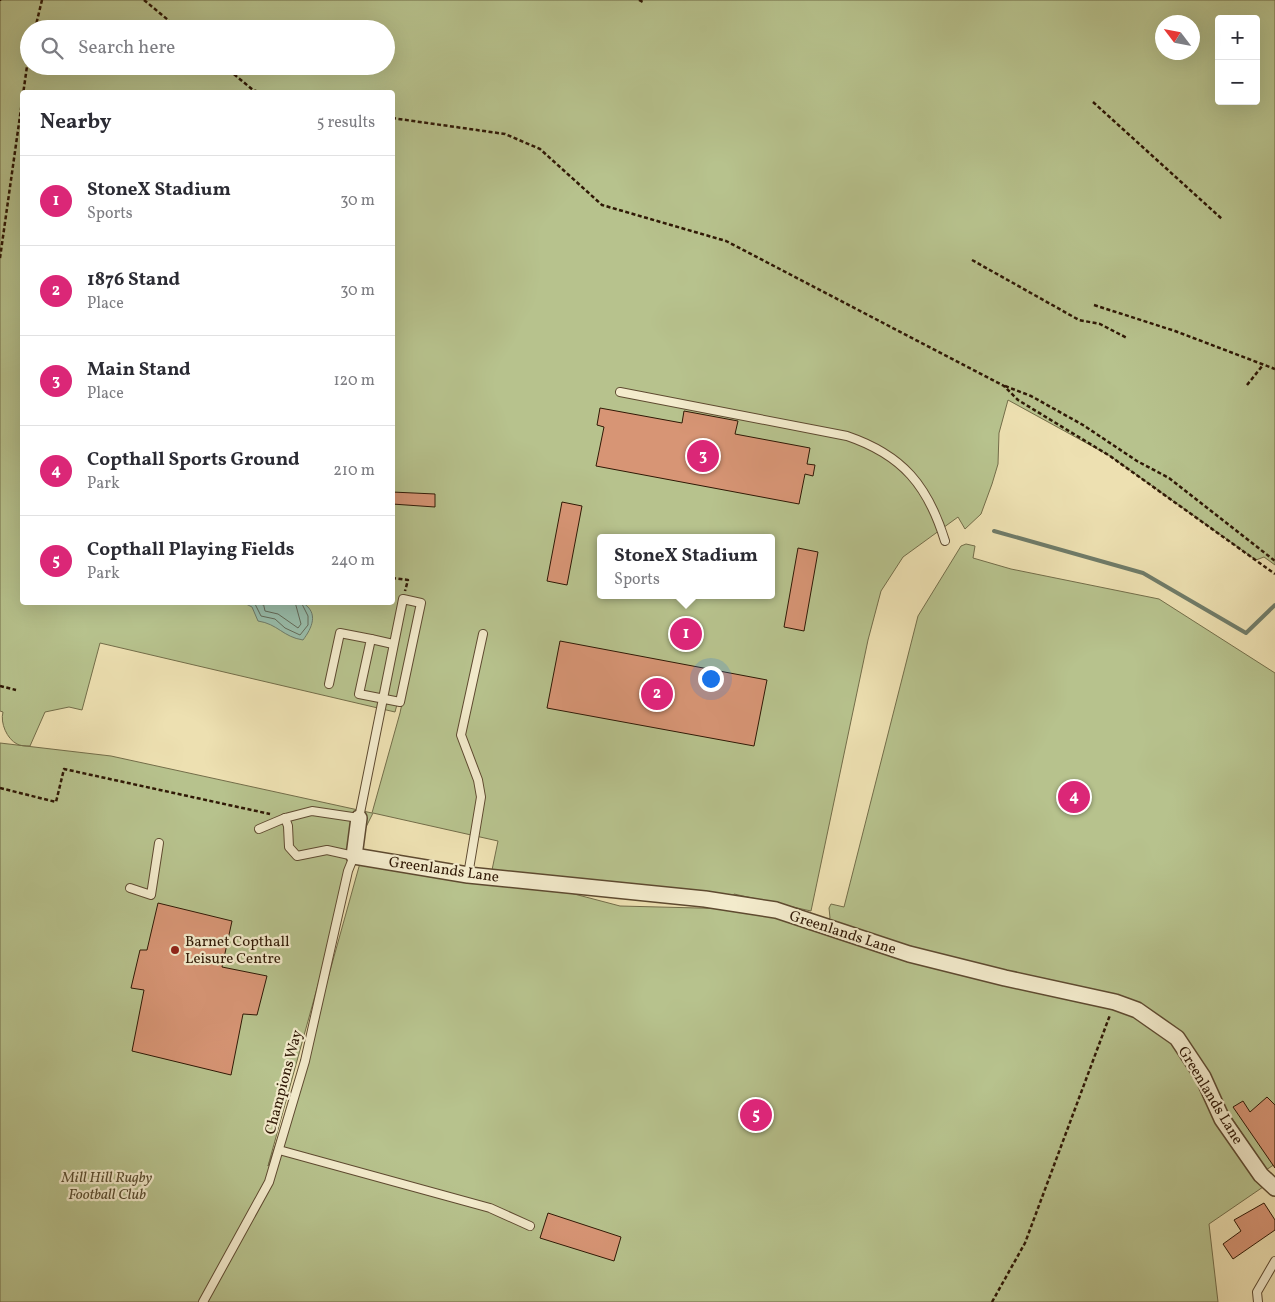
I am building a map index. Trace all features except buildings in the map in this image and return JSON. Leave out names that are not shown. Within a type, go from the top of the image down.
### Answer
[{"type":"street","points":[[354,856],[359,818]]},
{"type":"street","name":"Greenlands Lane","points":[[354,856],[468,875],[705,899],[776,910],[909,954],[1114,1002],[1137,1010],[1177,1038],[1203,1076],[1222,1119],[1261,1175],[1275,1188]]},
{"type":"lane","points":[[620,392],[838,434],[868,443],[888,454],[906,469],[920,486],[932,505],[945,541]]},
{"type":"lane","points":[[259,829],[285,818],[312,812],[359,818],[382,698],[403,599],[421,603],[400,702],[382,698],[359,694],[371,639]]},
{"type":"lane","points":[[329,684],[340,632],[393,644]]},
{"type":"lane","points":[[468,875],[480,797],[478,780],[461,735],[484,634]]},
{"type":"lane","points":[[285,818],[288,826],[289,847],[297,856],[327,850],[354,856]]},
{"type":"lane","points":[[130,888],[151,895],[159,843]]},
{"type":"lane","name":"Champions Way","points":[[202,1302],[270,1182],[305,1061],[348,871],[354,856]]},
{"type":"lane","points":[[279,1150],[490,1208],[530,1226]]},
{"type":"lane","points":[[1258,1302],[1257,1292],[1275,1261]]},
{"type":"path","points":[[37,20],[42,0]]},
{"type":"path","points":[[144,0],[168,20]]},
{"type":"path","points":[[639,0],[643,2]]},
{"type":"path","points":[[24,90],[26,75]]},
{"type":"path","points":[[236,75],[256,90]]},
{"type":"path","points":[[1093,102],[1222,219]]},
{"type":"path","points":[[0,258],[20,116]]},
{"type":"path","points":[[395,118],[505,134],[540,149],[602,205],[726,241],[1004,386],[1031,396],[1083,425],[1137,461],[1169,478],[1275,560]]},
{"type":"path","points":[[972,260],[1079,320],[1100,324],[1127,338]]},
{"type":"path","points":[[1094,305],[1143,320],[1275,369]]},
{"type":"path","points":[[1247,385],[1263,364]]},
{"type":"path","points":[[1004,386],[1018,400],[1110,456],[1275,574]]},
{"type":"path","points":[[395,578],[408,580],[405,594],[406,600]]},
{"type":"path","points":[[0,686],[16,690]]},
{"type":"path","points":[[0,788],[56,802],[64,769],[270,814],[277,811]]},
{"type":"path","points":[[992,1302],[1025,1243],[1074,1117],[1114,1002]]},
{"type":"green space","name":"Mill Hill Rugby Football Club","points":[[0,0],[1275,0],[1275,565],[1264,557],[1256,560],[1110,456],[1008,400],[999,433],[998,464],[981,514],[965,529],[958,517],[903,557],[881,591],[868,640],[811,911],[734,894],[733,898],[492,870],[498,841],[373,813],[356,847],[268,1166],[305,1061],[360,863],[517,879],[620,906],[776,910],[821,923],[830,918],[829,908],[831,904],[844,907],[918,616],[961,546],[966,544],[975,546],[973,558],[1011,569],[1159,599],[1275,673],[1275,1164],[1266,1170],[1263,1187],[1209,1224],[1218,1302],[0,1302],[0,743],[17,745],[7,735],[3,721],[3,712],[0,711]],"holes":[[[421,614],[400,713],[372,813],[111,756],[24,746],[30,746],[45,712],[69,707],[82,710],[100,643],[395,712]],[[1159,1025],[1189,1054],[1258,1157]]]},
{"type":"water","points":[[248,605],[306,605],[311,611],[311,626],[303,640],[296,638],[271,625],[258,621],[252,607]]},
{"type":"waterway","points":[[994,531],[1143,573],[1246,633],[1275,605]]},
{"type":"place","name":"Main Stand","points":[[703,456]]},
{"type":"place","name":"StoneX Stadium","points":[[686,634]]},
{"type":"place","name":"1876 Stand","points":[[657,694]]},
{"type":"place","name":"Copthall Sports Ground","points":[[1074,797]]},
{"type":"place","name":"Barnet Copthall Leisure Centre","points":[[175,950]]},
{"type":"place","name":"Copthall Playing Fields","points":[[756,1115]]}]
